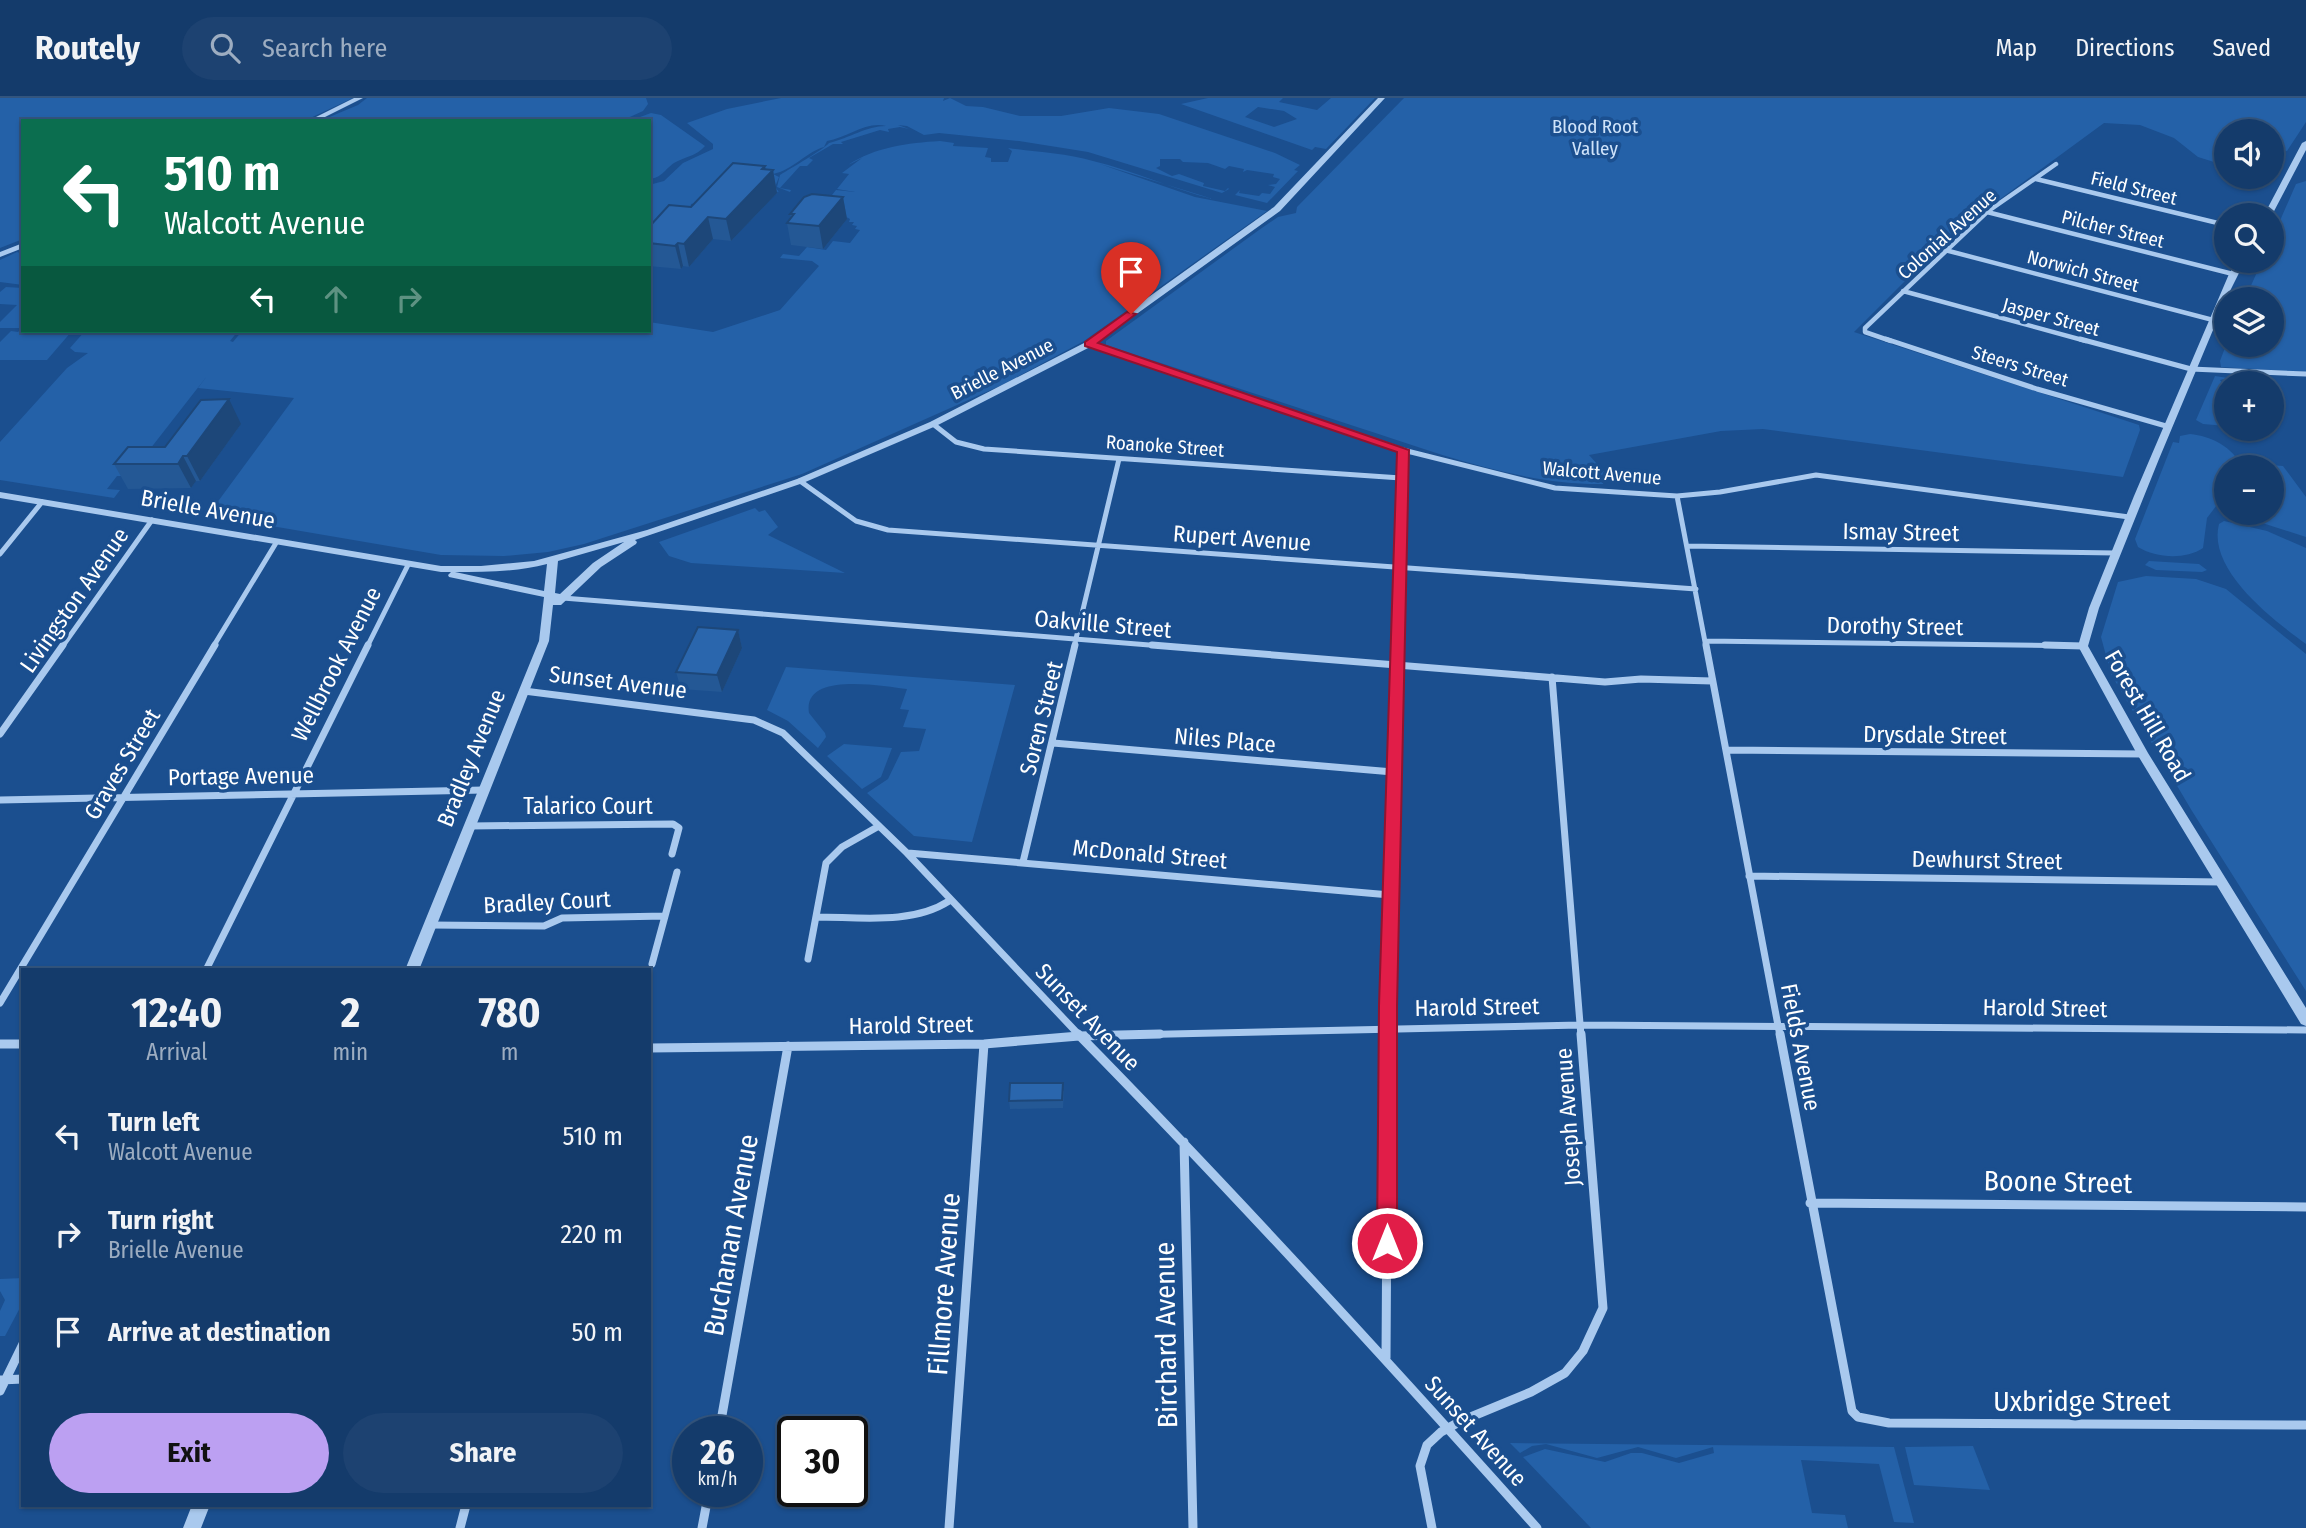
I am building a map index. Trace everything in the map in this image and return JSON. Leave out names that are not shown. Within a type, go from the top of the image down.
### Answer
[{"type":"street","points":[[316,119],[360,98]]},
{"type":"street","name":"Brielle Avenue","points":[[408,565],[481,569],[553,560],[651,532],[800,481],[933,425],[1089,344],[1277,209],[1382,98]]},
{"type":"street","points":[[2274,203],[2306,143]]},
{"type":"street","name":"Colonial Avenue","points":[[1865,332],[1865,328],[1987,212],[2056,164]]},
{"type":"street","name":"Field Street","points":[[2036,179],[2214,222]]},
{"type":"street","name":"Pilcher Street","points":[[1987,212],[2233,274]]},
{"type":"street","points":[[0,254],[21,246]]},
{"type":"street","name":"Norwich Street","points":[[1945,250],[2213,320]]},
{"type":"street","name":"Forest Hill Road","points":[[2233,274],[2166,426],[2088,617],[2083,646],[2143,754],[2306,1020]]},
{"type":"street","name":"Jasper Street","points":[[1903,291],[2191,369],[2306,374]]},
{"type":"street","name":"Steers Street","points":[[1865,332],[2037,389],[2166,426]]},
{"type":"street","name":"Walcott Avenue","points":[[1089,344],[1403,450],[1555,488],[1677,496],[1720,492],[1816,475],[2129,517]]},
{"type":"street","name":"Roanoke Street","points":[[933,425],[956,442],[984,449],[1401,478]]},
{"type":"street","points":[[1386,1359],[1387,1028],[1403,450]]},
{"type":"street","name":"Soren Street","points":[[1023,862],[1119,459]]},
{"type":"street","name":"Rupert Avenue","points":[[800,481],[850,517],[869,527],[888,530],[1696,589]]},
{"type":"street","name":"Brielle Avenue","points":[[0,495],[408,565],[563,598]]},
{"type":"street","name":"Fields Avenue","points":[[1677,496],[1849,1403],[1858,1418]]},
{"type":"street","points":[[0,554],[42,502]]},
{"type":"street","name":"Livingston Avenue","points":[[0,734],[152,520]]},
{"type":"street","name":"Brielle Avenue","points":[[548,612],[597,565],[651,532]]},
{"type":"street","name":"Graves Street","points":[[0,1003],[276,543]]},
{"type":"street","name":"Ismay Street","points":[[1687,546],[2115,553]]},
{"type":"street","name":"Bradley Avenue","points":[[413,968],[544,641],[553,560]]},
{"type":"street","name":"Wellbrook Avenue","points":[[207,968],[408,565]]},
{"type":"street","name":"Oakville Street","points":[[563,598],[1605,681],[1712,681]]},
{"type":"street","name":"Dorothy Street","points":[[1706,641],[2083,646]]},
{"type":"street","name":"Joseph Avenue","points":[[1432,1528],[1420,1461],[1423,1449],[1432,1438],[1448,1428],[1566,1373],[1586,1346],[1603,1308],[1552,677]]},
{"type":"street","name":"Sunset Avenue","points":[[524,691],[653,705],[754,720],[783,733],[907,853],[949,901],[1184,1142],[1386,1359],[1537,1528]]},
{"type":"street","name":"Niles Place","points":[[1053,743],[1393,772]]},
{"type":"street","name":"Drysdale Street","points":[[1726,750],[2143,754]]},
{"type":"street","name":"Portage Avenue","points":[[0,800],[484,790]]},
{"type":"street","name":"Talarico Court","points":[[470,826],[673,824],[679,828],[672,854]]},
{"type":"street","points":[[808,959],[824,874],[831,856],[879,826]]},
{"type":"street","name":"McDonald Street","points":[[907,853],[1390,895]]},
{"type":"street","points":[[652,964],[677,872]]},
{"type":"street","name":"Dewhurst Street","points":[[1749,876],[2223,882]]},
{"type":"street","points":[[816,917],[912,916],[932,912],[949,901]]},
{"type":"street","name":"Bradley Court","points":[[431,925],[544,926],[562,918],[665,916]]},
{"type":"street","name":"Harold Street","points":[[651,1048],[984,1044],[1079,1036],[1580,1025],[2306,1030]]},
{"type":"street","points":[[0,1044],[21,1044]]},
{"type":"street","name":"Fillmore Avenue","points":[[949,1528],[984,1044]]},
{"type":"street","name":"Buchanan Avenue","points":[[722,1416],[788,1046]]},
{"type":"street","name":"Birchard Avenue","points":[[1184,1142],[1193,1528]]},
{"type":"street","name":"Boone Street","points":[[1810,1203],[2306,1207]]},
{"type":"street","points":[[0,1391],[21,1348]]},
{"type":"street","points":[[3,1380],[21,1379]]},
{"type":"street","name":"Uxbridge Street","points":[[1858,1418],[1889,1423],[2306,1425]]},
{"type":"street","points":[[192,1528],[200,1507]]},
{"type":"street","points":[[460,1528],[465,1507]]},
{"type":"street","points":[[702,1528],[706,1507]]},
{"type":"green space","points":[[0,98],[353,98],[308,119],[21,119],[21,240],[0,248]]},
{"type":"green space","points":[[367,98],[646,98],[648,104],[643,111],[625,119],[325,119],[358,105]]},
{"type":"green space","points":[[781,98],[944,98],[943,101],[950,98],[966,106],[983,107],[1020,116],[1061,116],[1109,108],[1159,114],[1275,153],[1300,165],[1294,170],[1298,171],[1267,203],[1235,195],[1240,190],[1239,193],[1259,196],[1262,193],[1270,194],[1275,187],[1268,185],[1276,184],[1280,179],[1273,177],[1274,174],[1247,170],[1243,172],[1244,169],[1229,166],[1225,169],[1208,163],[1183,162],[1180,159],[1160,159],[1160,166],[1156,168],[1172,176],[1179,174],[1204,183],[1203,186],[1225,191],[1229,189],[1222,193],[1088,152],[1019,141],[939,133],[924,135],[907,126],[898,125],[909,129],[900,127],[888,129],[889,132],[880,130],[841,142],[843,144],[833,144],[809,158],[813,160],[807,166],[800,166],[780,188],[791,190],[790,192],[777,187],[780,175],[814,154],[826,146],[829,143],[886,126],[879,125],[827,141],[824,147],[787,169],[773,174],[779,177],[775,187],[779,192],[767,190],[691,204],[690,209],[651,231],[651,184],[664,181],[683,163],[713,149],[713,144],[687,123],[727,109]]},
{"type":"green space","points":[[1208,98],[1283,98],[1279,102],[1317,110],[1331,98],[1375,98],[1326,149],[1315,147],[1312,150],[1181,104]],"holes":[[[1258,107],[1284,111],[1297,119],[1274,127],[1245,117]]]},
{"type":"green space","name":"Blood Root Valley","points":[[1404,98],[2306,98],[2306,122],[2287,151],[2284,150],[2284,119],[2214,119],[2214,162],[2198,157],[2174,138],[2140,125],[2104,123],[1951,235],[1854,332],[2139,425],[2140,430],[2123,477],[1763,429],[1721,431],[1589,455],[1606,474],[1603,484],[1541,479],[1449,457],[1106,345],[1106,341],[1259,230],[1278,217],[1296,213],[1297,207]]},
{"type":"green space","points":[[651,113],[661,115],[705,146],[651,178],[651,119],[634,119]]},
{"type":"green space","points":[[940,141],[954,143],[953,146],[988,148],[985,157],[991,158],[991,162],[1008,162],[1012,151],[1008,148],[1082,158],[1138,175],[1166,185],[1100,164],[1195,197],[1267,211],[1084,341],[1002,385],[802,474],[584,544],[548,552],[504,556],[441,555],[208,515],[294,398],[198,388],[207,376],[129,476],[117,476],[107,489],[120,490],[114,498],[0,480],[0,442],[67,368],[88,353],[75,352],[70,348],[83,333],[236,333],[230,341],[233,342],[240,333],[651,333],[651,322],[713,332],[780,310],[819,266],[812,261],[780,258],[783,254],[799,256],[807,247],[826,250],[833,241],[850,243],[860,230],[855,229],[857,226],[852,225],[854,222],[849,222],[850,219],[824,205],[836,190],[855,192],[837,189],[849,174],[842,173],[862,158],[848,165],[869,154],[916,143]]},
{"type":"green space","points":[[2306,181],[2306,372],[2221,367],[2222,357],[2284,357],[2284,287],[2250,287],[2257,273],[2284,273],[2284,212],[2296,184]]},
{"type":"green space","points":[[17,252],[21,253],[21,285],[0,282],[0,260]]},
{"type":"green space","points":[[6,287],[21,288],[21,328],[0,328],[0,322],[17,305],[0,304],[0,292]]},
{"type":"green space","points":[[21,329],[21,333],[70,333],[47,360],[0,360],[0,342],[11,331],[18,332]]},
{"type":"green space","points":[[2214,378],[2214,425],[2196,420]]},
{"type":"green space","points":[[2190,434],[2206,437],[2227,448],[2234,455],[2214,455],[2214,509],[2207,518],[2203,548],[2188,554],[2171,556],[2145,551],[2138,547],[2135,539],[2173,442],[2179,443],[2180,436]]},
{"type":"green space","points":[[2284,467],[2306,497],[2306,537],[2268,525],[2284,525]]},
{"type":"green space","points":[[755,508],[759,512],[765,510],[778,527],[768,535],[845,573],[691,563],[669,556],[659,542]]},
{"type":"green space","points":[[2219,525],[2241,525],[2267,531],[2306,548],[2306,644],[2277,622],[2246,592],[2223,559],[2218,541]]},
{"type":"green space","points":[[2149,561],[2199,564],[2207,570],[2156,570],[2145,565]]},
{"type":"green space","points":[[2146,576],[2196,579],[2226,589],[2306,654],[2306,991],[2192,811],[2111,674],[2101,637],[2118,582]]},
{"type":"green space","points":[[786,667],[1015,685],[972,842],[914,836],[867,793],[888,779],[901,752],[919,751],[926,729],[903,727],[909,710],[900,709],[907,689],[846,684],[818,691],[810,700],[809,713],[825,733],[826,737],[818,748],[788,721],[767,710]]},
{"type":"green space","points":[[844,744],[892,748],[881,777],[862,789],[827,756]]},
{"type":"green space","points":[[21,1278],[21,1306],[5,1336],[0,1336],[0,1311],[5,1300],[0,1291],[0,1279]]},
{"type":"green space","points":[[1510,1443],[1894,1447],[1914,1523],[1894,1522],[1879,1464],[1801,1460],[1812,1513],[1845,1515],[1848,1528],[1591,1528],[1523,1457],[1545,1449],[1605,1462],[1631,1453],[1642,1453],[1679,1463],[1714,1453],[1713,1447],[1676,1458],[1638,1447],[1597,1458],[1546,1444],[1532,1446],[1520,1453]]},
{"type":"green space","points":[[1973,1446],[1990,1490],[1914,1485],[1905,1447]]},
{"type":"building","points":[[733,163],[765,166],[762,169],[773,170],[726,219],[708,217],[684,244],[678,243],[675,246],[651,243],[651,225],[669,205],[691,207]]},
{"type":"building","points":[[812,194],[843,197],[819,226],[787,223],[794,214],[790,214],[804,197]]},
{"type":"building","points":[[229,399],[187,456],[183,456],[178,464],[114,464],[128,447],[165,447],[201,400]]},
{"type":"building","points":[[698,627],[738,630],[717,675],[676,672]]},
{"type":"building","points":[[1010,1083],[1063,1083],[1062,1100],[1009,1101]]},
{"type":"route","points":[[1131,314],[1089,344],[1403,450],[1388,1006],[1387,1243]]}]
